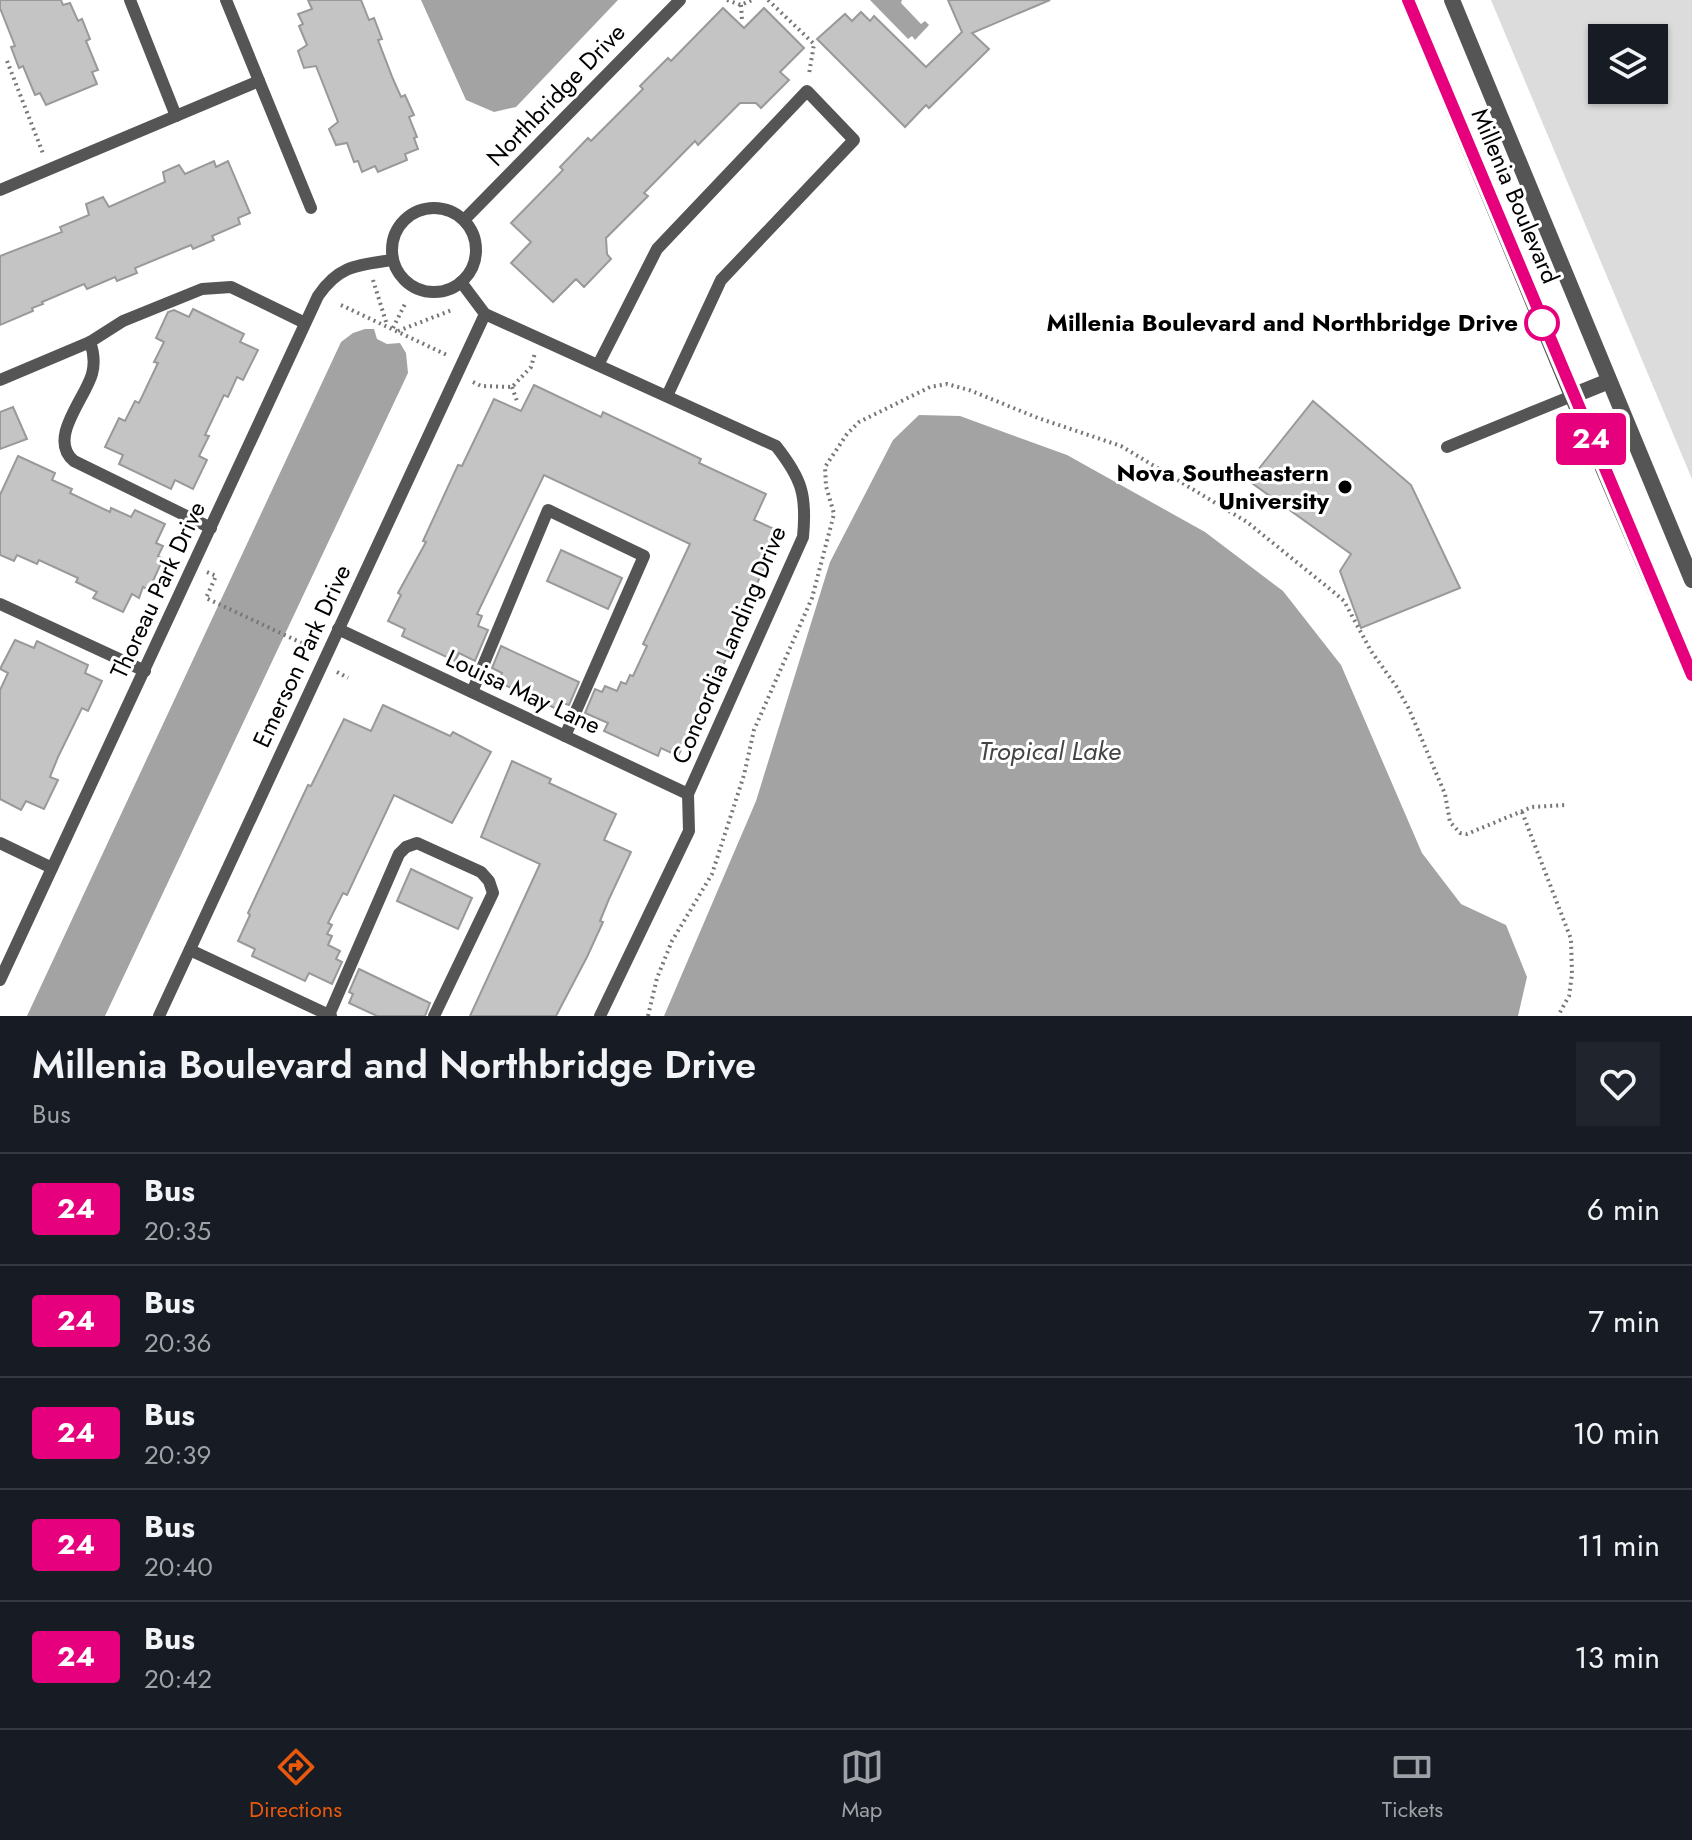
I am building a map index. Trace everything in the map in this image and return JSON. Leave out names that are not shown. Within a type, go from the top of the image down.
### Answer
[{"type":"street","name":"Millenia Boulevard","points":[[1408,0],[1572,396],[1692,675]]},
{"type":"street","name":"Millenia Boulevard","points":[[1452,0],[1692,580]]},
{"type":"street","points":[[1572,396],[1609,381]]},
{"type":"lane","points":[[130,0],[176,116]]},
{"type":"lane","points":[[226,0],[311,208]]},
{"type":"lane","name":"Northbridge Drive","points":[[464,220],[680,0]]},
{"type":"lane","points":[[0,190],[259,81]]},
{"type":"lane","points":[[598,365],[657,249],[807,91],[854,140],[721,280],[667,396]]},
{"type":"lane","points":[[443,209],[464,220],[475,240],[476,252],[469,274],[461,282],[439,292],[415,288],[404,281],[392,260],[394,236],[400,225],[419,210],[443,209]]},
{"type":"lane","name":"Thoreau Park Drive","points":[[0,980],[318,296],[333,277],[346,268],[392,260]]},
{"type":"lane","name":"Concordia Landing Drive","points":[[461,282],[485,314],[776,446],[795,469],[806,505],[803,537],[688,794],[689,831],[600,1016]]},
{"type":"lane","points":[[0,380],[90,342],[123,321],[202,289],[231,287],[305,323]]},
{"type":"lane","name":"Emerson Park Drive","points":[[159,1016],[485,314]]},
{"type":"lane","points":[[90,342],[94,353],[93,372],[64,436],[66,453],[74,461],[211,528]]},
{"type":"lane","points":[[1447,447],[1572,396]]},
{"type":"lane","points":[[472,692],[548,510],[644,556],[565,736]]},
{"type":"lane","points":[[0,604],[145,671]]},
{"type":"lane","name":"Louisa May Lane","points":[[338,629],[688,794]]},
{"type":"lane","points":[[0,843],[52,868]]},
{"type":"lane","points":[[190,950],[330,1016],[399,854],[417,843],[481,872],[489,881],[493,893],[434,1016]]},
{"type":"path","points":[[727,0],[741,5],[752,0]]},
{"type":"path","points":[[768,0],[814,44],[807,91]]},
{"type":"path","points":[[741,5],[742,20]]},
{"type":"path","points":[[7,61],[49,169]]},
{"type":"path","points":[[372,278],[392,329]]},
{"type":"path","points":[[392,329],[406,302]]},
{"type":"path","points":[[341,305],[462,362]]},
{"type":"path","points":[[392,329],[452,310]]},
{"type":"path","points":[[456,376],[481,386],[512,387],[531,367],[539,339]]},
{"type":"path","points":[[648,1016],[657,978],[672,941],[712,874],[744,775],[754,730],[812,598],[834,514],[824,477],[827,461],[859,422],[930,387],[947,384],[969,390],[1038,418],[1121,446],[1247,522],[1344,601],[1371,651],[1409,709],[1445,794],[1450,822],[1454,827],[1467,834],[1532,807],[1566,805]]},
{"type":"path","points":[[512,387],[518,404]]},
{"type":"path","points":[[216,576],[206,598],[306,645]]},
{"type":"path","points":[[1522,812],[1571,939],[1569,996],[1558,1016]]},
{"type":"shaded area","points":[[1491,0],[1692,0],[1692,479]]},
{"type":"water","points":[[421,0],[618,0],[516,107],[494,112],[466,100]]},
{"type":"water","points":[[870,0],[902,0],[901,3],[921,24],[925,21],[929,25],[915,40],[912,36],[908,39]]},
{"type":"water","points":[[365,329],[374,329],[377,339],[387,344],[400,343],[406,353],[408,373],[105,1016],[27,1016],[341,342]]},
{"type":"water","name":"Tropical Lake","points":[[919,415],[960,416],[1067,455],[1205,532],[1283,591],[1341,665],[1422,853],[1461,904],[1506,925],[1527,977],[1518,1016],[664,1016],[756,801],[830,562],[893,440]]},
{"type":"building","points":[[0,0],[61,0],[63,5],[70,3],[78,21],[82,19],[90,39],[86,41],[98,70],[92,72],[97,84],[46,105],[40,93],[35,95],[23,66],[19,68]]},
{"type":"building","points":[[308,0],[361,0],[369,20],[374,18],[382,39],[378,40],[393,79],[414,115],[409,117],[418,149],[405,154],[407,160],[378,172],[375,166],[362,172],[358,161],[354,162],[347,143],[336,145],[329,129],[338,122],[316,66],[304,68],[298,51],[307,45],[298,14],[312,9]]},
{"type":"building","points":[[948,0],[1050,0],[972,33],[989,49],[929,108],[926,105],[905,127],[817,39],[845,14],[852,21],[861,12],[870,21],[874,16],[926,67],[962,32]]},
{"type":"building","points":[[723,8],[744,28],[764,8],[804,48],[780,72],[789,80],[761,108],[756,103],[740,103],[698,145],[695,141],[644,193],[648,196],[606,238],[607,254],[611,259],[584,287],[576,279],[553,302],[511,263],[531,242],[511,223],[563,170],[560,167],[588,138],[591,141],[643,89],[640,86],[668,58],[671,61]]},
{"type":"building","points":[[214,161],[216,167],[228,161],[250,213],[238,218],[240,224],[212,236],[214,240],[193,249],[191,245],[135,268],[137,273],[117,281],[115,277],[87,289],[84,284],[0,325],[0,256],[62,232],[60,227],[89,215],[86,204],[103,197],[109,207],[165,182],[163,172],[179,165],[185,174]]},
{"type":"building","points":[[193,309],[244,334],[240,342],[258,350],[243,380],[237,377],[228,397],[224,395],[205,435],[209,436],[199,456],[207,460],[193,489],[175,480],[171,489],[119,464],[123,455],[105,447],[119,418],[125,421],[135,401],[139,403],[158,363],[154,362],[164,342],[156,338],[168,312],[174,310],[189,317]]},
{"type":"building","points":[[534,385],[601,417],[603,412],[701,459],[699,463],[766,494],[754,520],[781,532],[737,637],[678,756],[661,748],[658,756],[604,731],[608,723],[585,713],[595,689],[602,692],[605,686],[617,691],[621,682],[626,684],[630,675],[633,676],[647,646],[643,644],[690,544],[544,475],[477,614],[482,616],[478,626],[488,630],[475,661],[459,653],[455,661],[402,636],[405,629],[388,621],[458,465],[462,466],[494,399],[521,411]]},
{"type":"building","points":[[1313,401],[1411,485],[1460,588],[1361,628],[1340,571],[1351,554],[1249,481]]},
{"type":"building","points":[[13,407],[27,439],[0,449],[0,412]]},
{"type":"building","points":[[18,456],[55,473],[52,480],[72,489],[70,493],[110,512],[111,508],[131,517],[135,510],[165,524],[156,543],[163,546],[158,556],[163,559],[149,590],[143,587],[139,598],[132,594],[123,612],[93,598],[97,592],[76,582],[78,578],[39,560],[37,564],[17,555],[14,561],[0,555],[0,495]]},
{"type":"building","points":[[561,550],[622,578],[608,609],[547,581]]},
{"type":"building","points":[[15,640],[34,648],[37,641],[88,665],[85,673],[102,681],[88,711],[82,708],[58,757],[50,777],[58,780],[44,809],[26,801],[21,810],[0,799],[0,690],[8,673],[0,669]]},
{"type":"building","points":[[501,646],[579,682],[569,705],[563,703],[559,710],[498,682],[502,673],[492,668]]},
{"type":"building","points":[[383,705],[450,736],[453,732],[491,752],[452,823],[394,795],[347,895],[343,893],[328,923],[332,925],[327,934],[332,936],[328,945],[340,951],[336,959],[342,962],[332,984],[309,973],[305,981],[252,956],[255,949],[238,941],[308,785],[311,786],[344,719],[371,731]]},
{"type":"building","points":[[512,761],[551,779],[549,783],[616,814],[604,840],[631,852],[587,957],[556,1016],[470,1016],[540,864],[481,837]]},
{"type":"building","points":[[411,869],[472,898],[458,929],[397,901]]},
{"type":"building","points":[[359,969],[430,1003],[425,1016],[377,1016],[349,1003],[353,994],[349,992]]},
{"type":"bus line","name":"24","points":[[1408,0],[1572,396],[1692,675]]},
{"type":"place","name":"Millenia Boulevard and Northbridge Drive","points":[[1542,323]]},
{"type":"place","name":"Nova Southeastern University","points":[[1345,487]]}]
